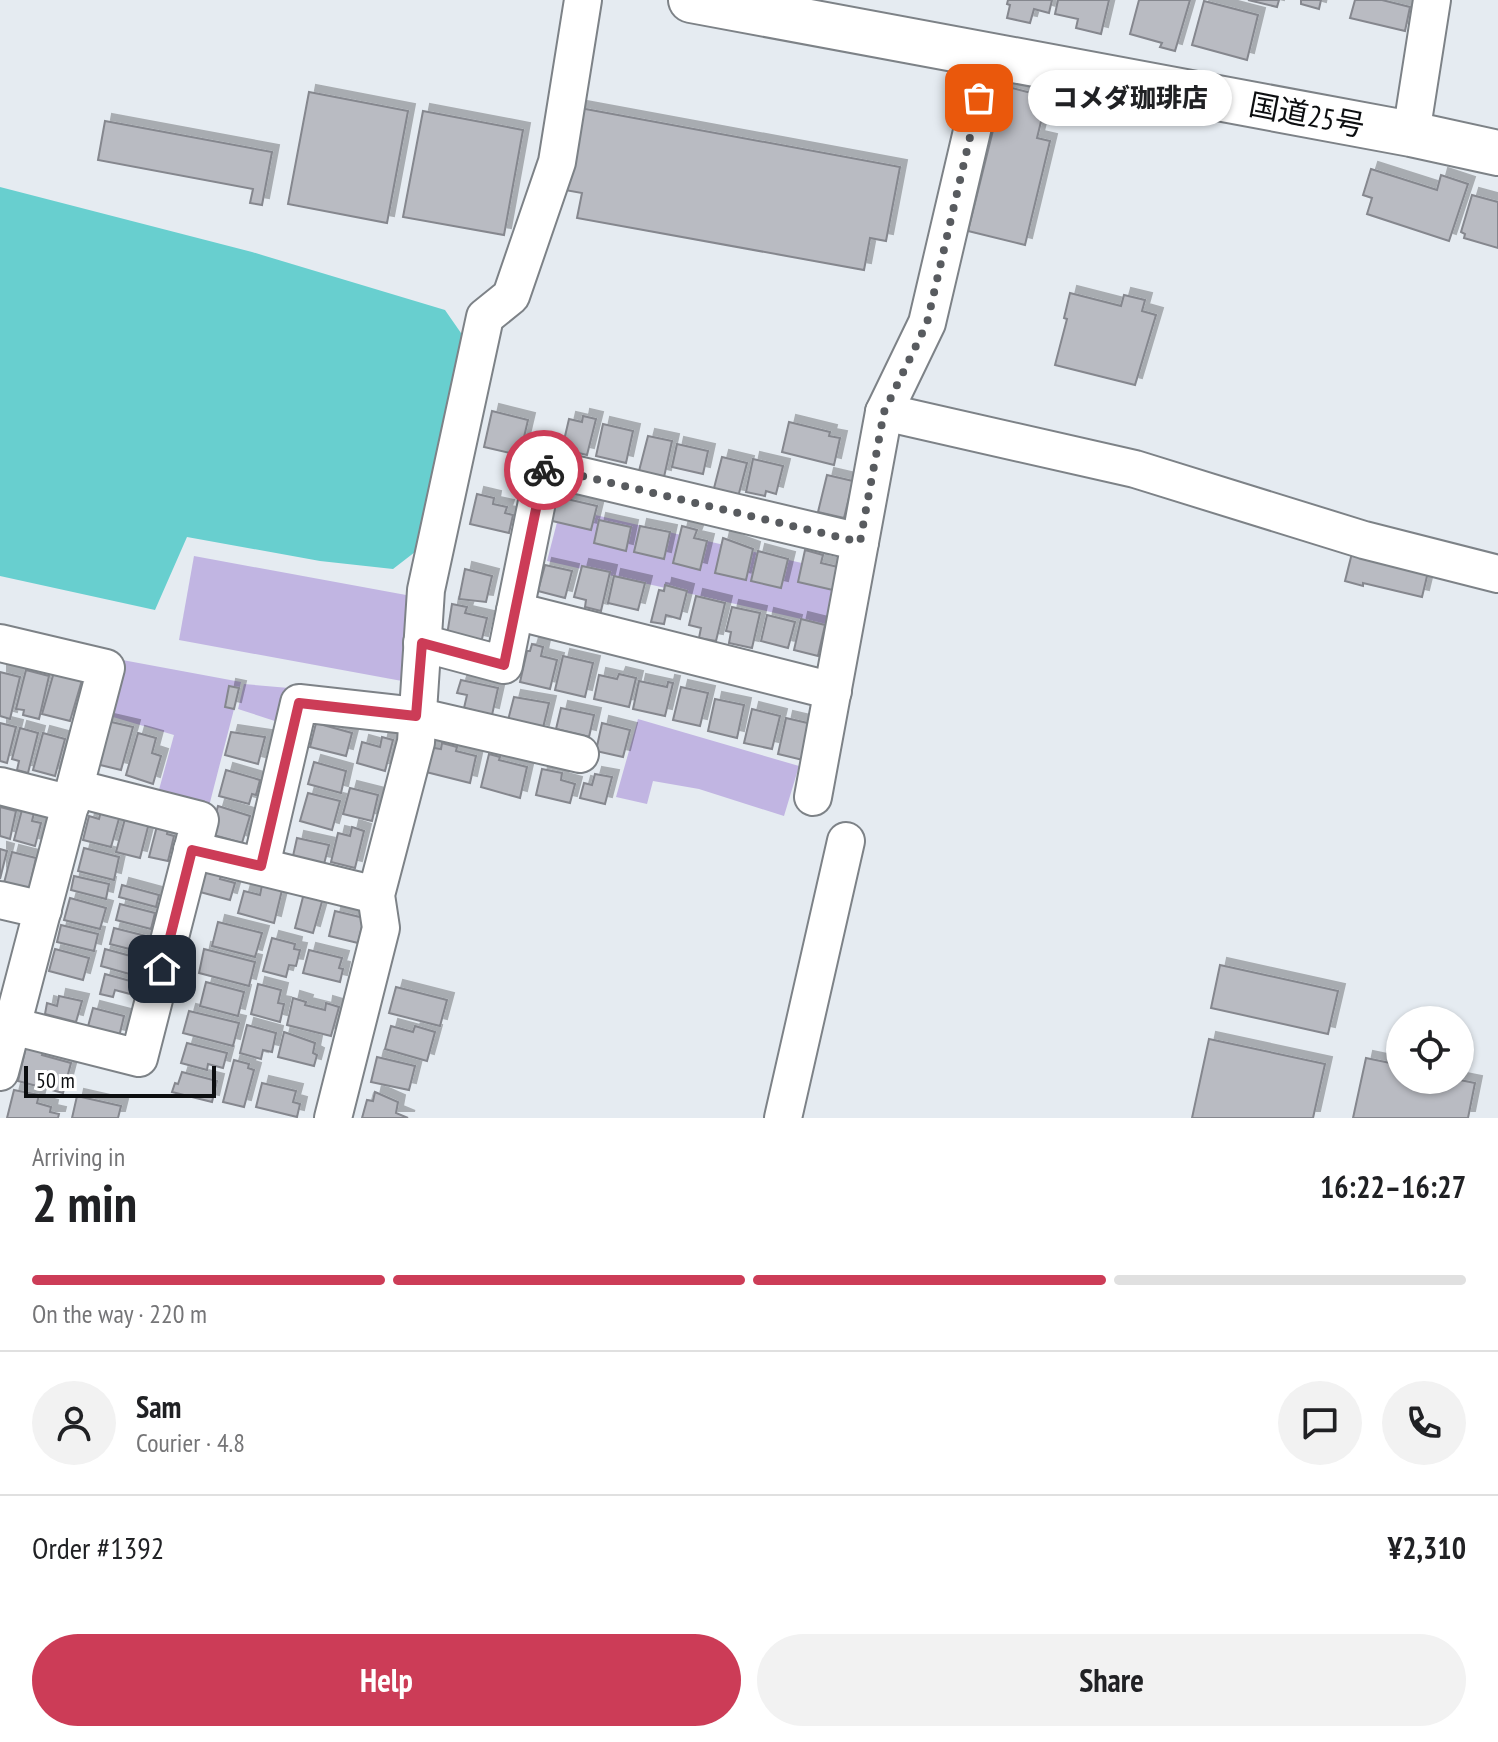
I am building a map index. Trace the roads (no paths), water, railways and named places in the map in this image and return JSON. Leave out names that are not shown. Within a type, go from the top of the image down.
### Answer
[{"type":"highway","name":"国道25号","points":[[691,0],[990,54],[1498,153]]},
{"type":"street","points":[[333,1118],[381,928],[376,895],[416,742],[426,590],[485,317],[511,296],[557,162],[583,0]]},
{"type":"street","points":[[1411,134],[1432,0]]},
{"type":"street","points":[[813,797],[884,412],[927,323],[990,54]]},
{"type":"street","points":[[884,412],[1135,469],[1364,540],[1498,574]]},
{"type":"street","points":[[422,643],[504,665],[544,467],[860,542]]},
{"type":"street","points":[[515,611],[833,691]]},
{"type":"street","points":[[0,643],[106,668],[43,910],[6,1025],[0,1072]]},
{"type":"street","points":[[261,866],[299,703],[416,716],[580,754]]},
{"type":"street","points":[[0,786],[200,820],[139,1058],[6,1025]]},
{"type":"street","points":[[783,1118],[846,841]]},
{"type":"street","points":[[192,850],[376,895]]},
{"type":"street","points":[[0,900],[43,910]]},
{"type":"water","points":[[0,187],[252,252],[445,310],[470,346],[424,545],[393,569],[320,561],[187,537],[155,610],[0,576]]},
{"type":"place","name":"コメダ珈琲店","points":[[979,98]]}]
